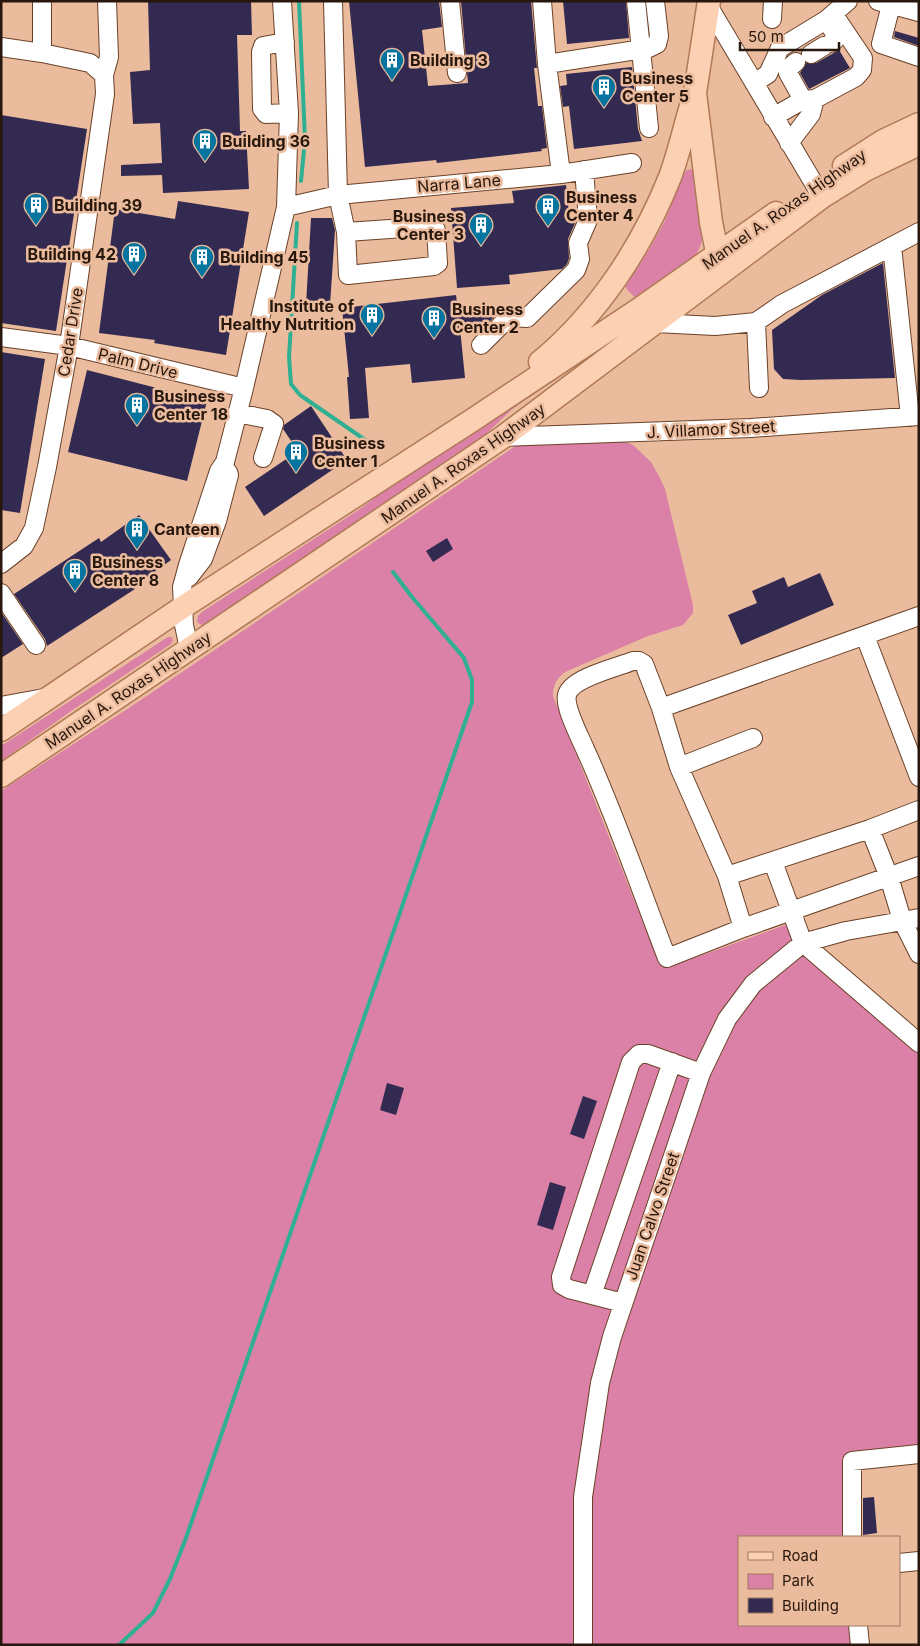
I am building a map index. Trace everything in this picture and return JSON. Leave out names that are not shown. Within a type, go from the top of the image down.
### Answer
[{"type":"main road","points":[[471,421],[554,350],[600,301],[646,230],[670,175],[695,93],[709,4]]},
{"type":"main road","points":[[695,93],[711,222],[719,265]]},
{"type":"main road","name":"Manuel A. Roxas Highway","points":[[1,776],[503,437],[655,323],[719,265],[883,141],[918,140]]},
{"type":"main road","name":"Manuel A. Roxas Highway","points":[[1,730],[52,696],[182,597],[471,421],[631,315],[719,265]]},
{"type":"street","points":[[42,1],[42,53]]},
{"type":"street","name":"Cedar Drive","points":[[1,564],[24,546],[34,528],[47,467],[69,346],[105,94],[104,75],[109,57],[107,1]]},
{"type":"street","points":[[189,648],[182,597],[202,559],[217,521],[228,475],[225,462],[286,207],[289,113],[282,1]]},
{"type":"street","points":[[333,1],[338,195],[346,232],[348,275],[434,266],[438,263],[436,230],[434,226],[346,232]]},
{"type":"street","points":[[450,1],[457,73]]},
{"type":"street","points":[[542,1],[547,64],[561,174]]},
{"type":"street","points":[[636,1],[649,128]]},
{"type":"street","points":[[547,64],[654,46],[659,41],[655,1]]},
{"type":"street","points":[[772,20],[773,1]]},
{"type":"street","points":[[754,83],[768,74],[780,48],[830,17],[848,1]]},
{"type":"street","points":[[919,12],[885,3],[881,44],[919,57]]},
{"type":"street","points":[[709,4],[818,192]]},
{"type":"street","points":[[789,143],[808,120],[809,100],[788,73],[790,67],[834,40],[836,35],[830,17]]},
{"type":"street","points":[[773,117],[860,74],[864,66],[863,58],[830,17]]},
{"type":"street","points":[[285,42],[263,46],[261,52],[262,109],[266,114],[289,113]]},
{"type":"street","points":[[1,47],[90,63],[104,75]]},
{"type":"street","name":"Narra Lane","points":[[286,207],[338,195],[561,174],[632,163]]},
{"type":"street","points":[[481,345],[509,317],[527,318],[576,270],[580,259],[578,243],[588,220],[584,170]]},
{"type":"street","points":[[655,323],[715,326],[756,322],[782,304],[919,232]]},
{"type":"street","points":[[892,246],[914,416]]},
{"type":"street","points":[[756,322],[760,388]]},
{"type":"street","name":"Palm Drive","points":[[1,337],[69,346],[244,388]]},
{"type":"street","points":[[237,413],[267,419],[274,424],[263,458]]},
{"type":"street","name":"J. Villamor Street","points":[[503,437],[741,428],[914,416]]},
{"type":"street","points":[[1,593],[36,645]]},
{"type":"street","points":[[660,708],[919,616]]},
{"type":"street","points":[[865,636],[919,777]]},
{"type":"street","points":[[743,928],[727,876],[679,767],[644,664],[639,661],[633,661],[573,685],[567,696],[567,704],[598,776],[667,958],[743,928],[919,866]]},
{"type":"street","points":[[1,706],[52,696]]},
{"type":"street","points":[[679,767],[753,738]]},
{"type":"street","points":[[727,876],[773,862],[919,810]]},
{"type":"street","points":[[870,828],[889,877],[911,919],[919,954]]},
{"type":"street","points":[[773,862],[803,943],[919,1043]]},
{"type":"street","name":"Juan Calvo Street","points":[[583,1645],[582,1497],[600,1383],[612,1337],[700,1073],[727,1019],[753,984],[803,943],[911,919]]},
{"type":"street","points":[[623,1303],[569,1289],[562,1285],[561,1277],[631,1062],[639,1054],[648,1054],[700,1073]]},
{"type":"street","points":[[592,1295],[672,1062]]},
{"type":"street","points":[[852,1536],[852,1461],[919,1454]]},
{"type":"street","points":[[900,1563],[919,1561]]},
{"type":"street","points":[[858,1626],[860,1645]]},
{"type":"green space","points":[[694,169],[703,236],[699,249],[691,260],[637,300],[625,287],[665,221],[684,173],[687,170]]},
{"type":"green space","points":[[560,372],[562,374],[511,410],[483,437],[203,626],[197,622],[198,616],[202,612],[360,509],[406,474]]},
{"type":"green space","points":[[618,439],[633,445],[651,462],[665,489],[693,605],[693,613],[683,625],[648,636],[565,672],[556,682],[553,696],[656,955],[669,962],[683,962],[788,924],[827,973],[919,1053],[919,1446],[846,1462],[843,1467],[850,1536],[738,1536],[738,1626],[860,1626],[862,1645],[1,1645],[1,791],[129,708],[521,443]]},
{"type":"green space","points":[[168,637],[172,637],[171,644],[1,761],[1,746]]},
{"type":"building","points":[[148,1],[251,1],[252,35],[237,35],[240,131],[246,131],[249,189],[163,193],[162,175],[121,176],[121,165],[162,163],[160,123],[133,124],[130,72],[150,70]]},
{"type":"building","points":[[349,1],[439,1],[442,27],[422,30],[428,86],[468,83],[461,1],[531,1],[537,68],[534,68],[538,106],[542,106],[547,148],[541,149],[542,151],[437,163],[436,160],[365,167]]},
{"type":"building","points":[[563,1],[626,1],[629,38],[567,44]]},
{"type":"building","points":[[895,31],[919,38],[919,46],[894,37]]},
{"type":"building","points":[[839,50],[850,68],[809,89],[800,73],[806,63],[816,63]]},
{"type":"building","name":"Business Center 5","points":[[632,67],[638,129],[642,141],[574,149],[569,106],[563,107],[560,86],[567,85],[566,74]]},
{"type":"building","name":"Building 39","points":[[1,115],[87,129],[56,331],[1,323]]},
{"type":"building","points":[[566,185],[570,222],[576,221],[568,239],[569,258],[567,264],[562,269],[509,275],[510,284],[457,288],[451,208],[514,203],[512,191]]},
{"type":"building","points":[[178,201],[249,212],[226,355],[154,343],[155,340],[99,333],[115,209],[175,219]]},
{"type":"building","points":[[311,218],[332,218],[335,230],[330,305],[306,305]]},
{"type":"building","points":[[883,263],[895,378],[783,379],[774,369],[772,330],[822,295]]},
{"type":"building","points":[[456,295],[458,310],[498,306],[499,312],[486,325],[460,328],[465,378],[412,383],[410,364],[365,368],[369,418],[350,419],[347,377],[349,377],[342,308]]},
{"type":"building","points":[[1,352],[45,359],[20,513],[1,510]]},
{"type":"building","name":"Business Center 18","points":[[87,370],[207,401],[187,481],[68,452]]},
{"type":"building","name":"Business Center 1","points":[[311,406],[347,460],[264,516],[245,487],[298,451],[283,429],[284,425]]},
{"type":"building","name":"Business Center 8","points":[[139,515],[171,560],[133,587],[135,589],[47,646],[45,639],[14,594],[99,538],[101,542]]},
{"type":"building","points":[[447,538],[453,549],[433,562],[426,551]]},
{"type":"building","points":[[820,573],[834,605],[741,645],[728,615],[757,603],[752,591],[784,577],[788,587]]},
{"type":"building","points":[[1,612],[23,644],[1,658]]},
{"type":"building","points":[[387,1083],[404,1088],[396,1115],[380,1110]]},
{"type":"building","points":[[583,1096],[597,1101],[584,1139],[570,1134]]},
{"type":"building","points":[[550,1182],[566,1187],[553,1230],[537,1225]]},
{"type":"building","points":[[874,1497],[877,1533],[863,1535],[863,1498]]},
{"type":"waterway","points":[[299,1],[305,140],[301,181]]},
{"type":"waterway","points":[[297,223],[289,357],[291,384],[300,395],[374,446]]},
{"type":"waterway","points":[[119,1645],[153,1613],[170,1579],[186,1538],[472,702],[472,680],[464,658],[393,572]]},
{"type":"place","name":"Building 3","points":[[392,81]]},
{"type":"place","name":"Business Center 5","points":[[604,108]]},
{"type":"place","name":"Building 36","points":[[205,162]]},
{"type":"place","name":"Building 39","points":[[36,226]]},
{"type":"place","name":"Business Center 4","points":[[548,227]]},
{"type":"place","name":"Business Center 3","points":[[481,246]]},
{"type":"place","name":"Building 42","points":[[134,275]]},
{"type":"place","name":"Building 45","points":[[202,278]]},
{"type":"place","name":"Institute of Healthy Nutrition","points":[[372,336]]},
{"type":"place","name":"Business Center 2","points":[[434,339]]},
{"type":"place","name":"Business Center 18","points":[[137,426]]},
{"type":"place","name":"Business Center 1","points":[[296,473]]},
{"type":"place","name":"Canteen","points":[[137,550]]},
{"type":"place","name":"Business Center 8","points":[[75,592]]}]
